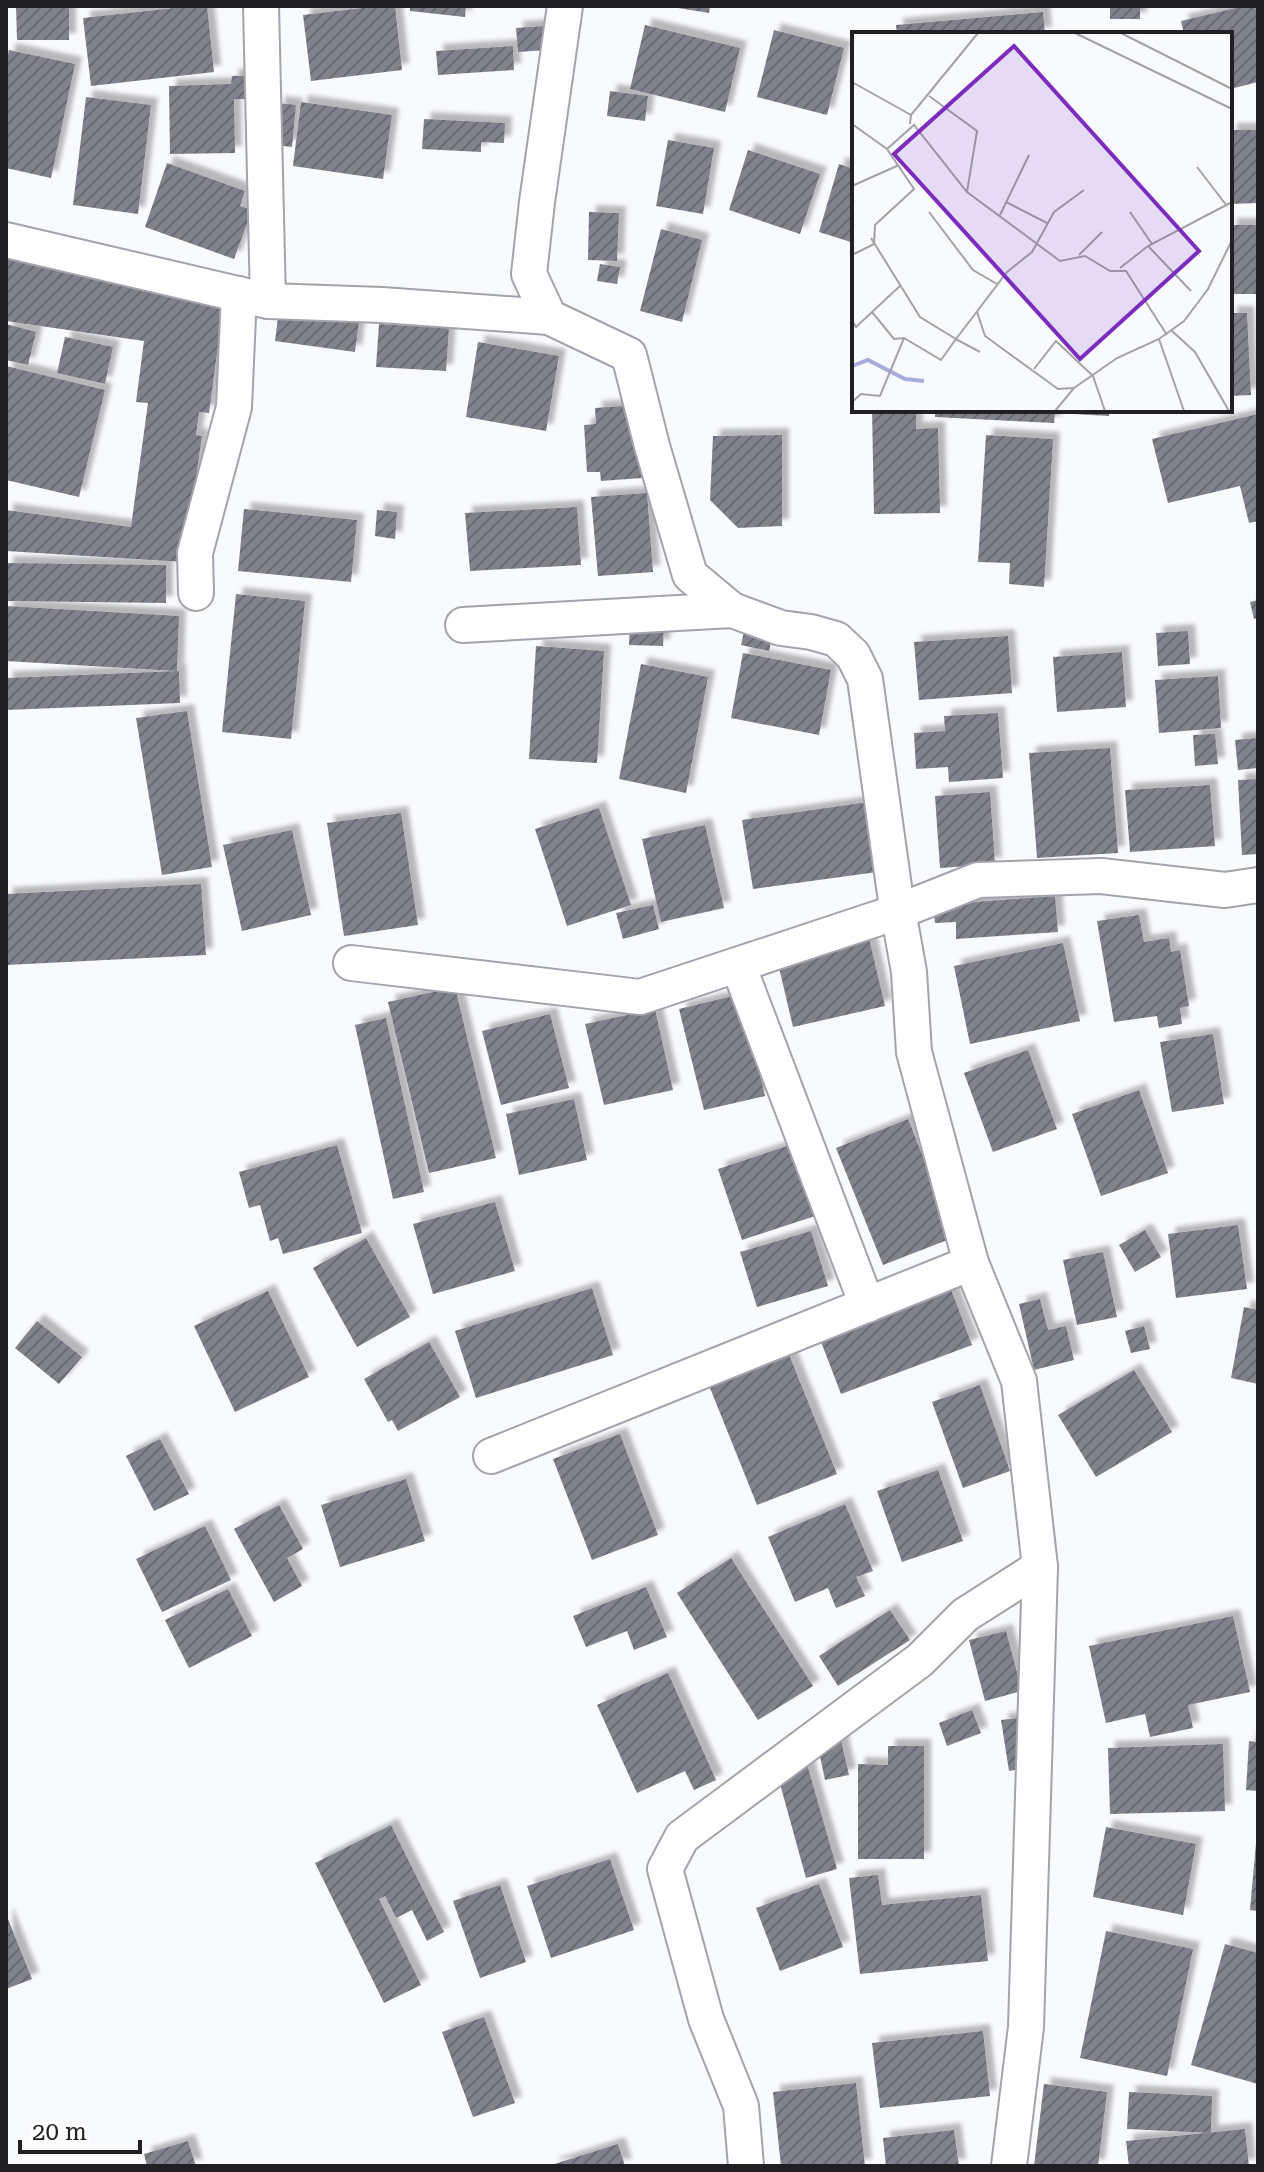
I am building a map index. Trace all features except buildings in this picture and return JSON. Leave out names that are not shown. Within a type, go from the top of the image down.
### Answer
[{"type":"street","points":[[196,593],[195,553],[234,407],[253,298],[261,6]]},
{"type":"street","points":[[549,317],[529,274],[565,6]]},
{"type":"street","points":[[6,240],[253,298],[549,317],[629,355],[690,575],[732,610],[781,628],[836,639],[853,655],[865,679],[871,711],[897,912],[909,972],[914,1052],[971,1263],[1019,1381],[1040,1567],[1026,2027],[1009,2166]]},
{"type":"street","points":[[463,625],[732,610]]},
{"type":"street","points":[[351,963],[640,997],[897,912],[978,880],[1101,876],[1225,890],[1258,885]]},
{"type":"street","points":[[738,965],[867,1305]]},
{"type":"street","points":[[491,1456],[971,1263]]},
{"type":"street","points":[[746,2166],[741,2106],[706,2019],[665,1869],[682,1837],[920,1660],[965,1615],[1040,1567]]}]
